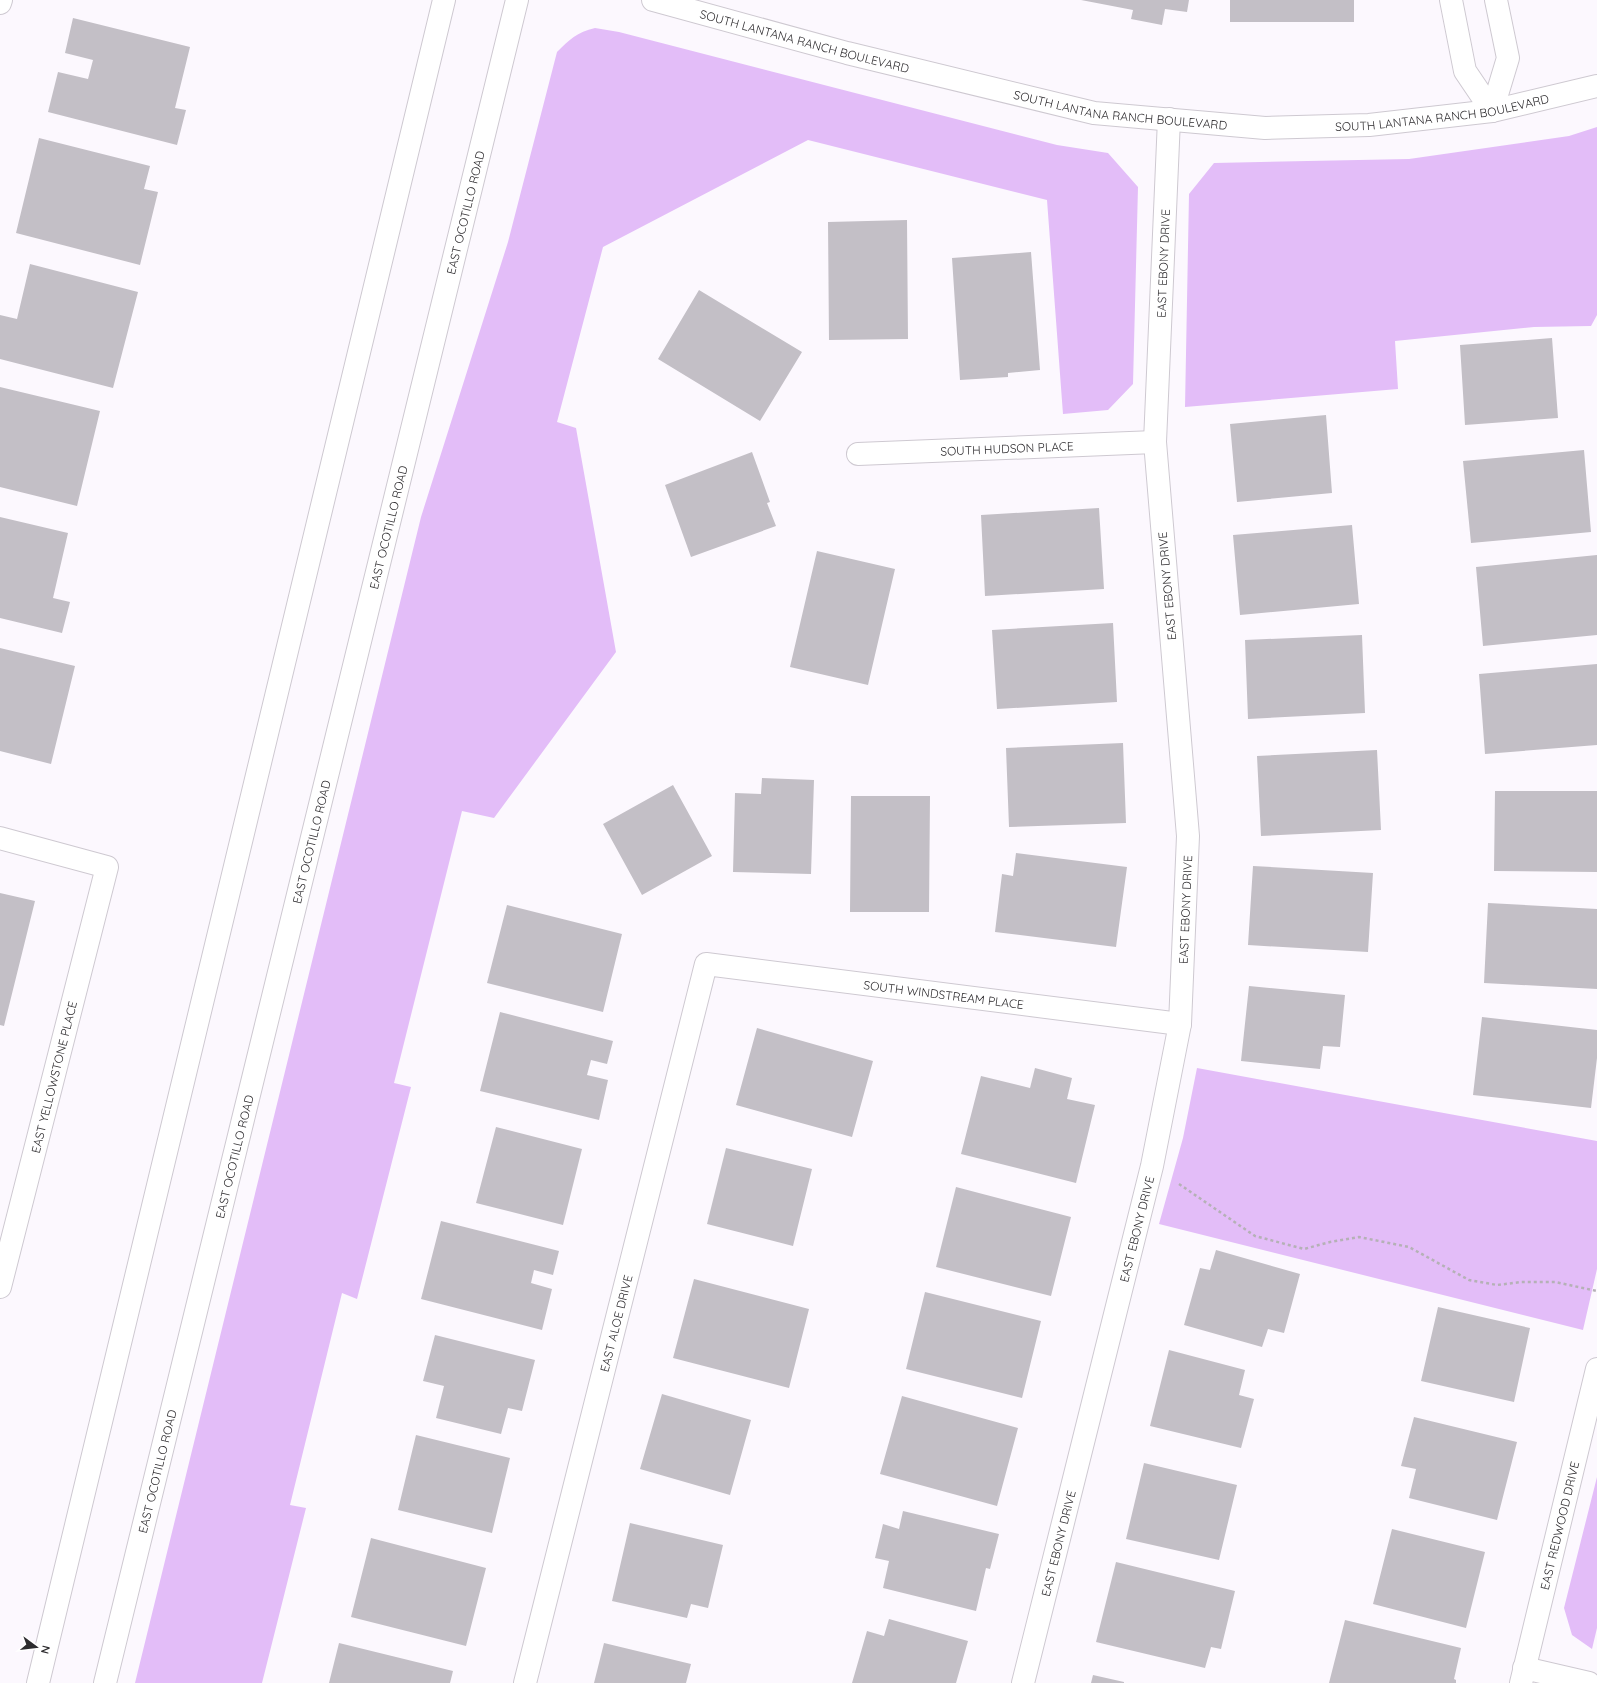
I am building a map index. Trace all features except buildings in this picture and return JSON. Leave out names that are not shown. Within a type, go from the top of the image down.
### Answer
[{"type":"street","points":[[38,1683],[444,0]]},
{"type":"street","name":"EAST OCOTILLO ROAD","points":[[105,1683],[517,0]]},
{"type":"street","name":"SOUTH LANTANA RANCH BOULEVARD","points":[[653,0],[847,53],[1094,113],[1265,128],[1369,125],[1492,111],[1597,86]]},
{"type":"street","points":[[1451,0],[1465,71],[1492,111]]},
{"type":"street","points":[[1492,111],[1508,58],[1496,0]]},
{"type":"street","name":"EAST EBONY DRIVE","points":[[1023,1683],[1152,1166],[1180,1024],[1188,836],[1155,442],[1170,119]]},
{"type":"street","name":"SOUTH HUDSON PLACE","points":[[858,454],[1155,442]]},
{"type":"street","name":"EAST YELLOWSTONE PLACE","points":[[0,838],[107,867],[0,1287]]},
{"type":"street","name":"SOUTH WINDSTREAM PLACE","points":[[706,964],[1180,1024]]},
{"type":"street","name":"EAST ALOE DRIVE","points":[[525,1683],[706,964]]},
{"type":"street","name":"EAST REDWOOD DRIVE","points":[[1523,1675],[1597,1369]]},
{"type":"street","points":[[1523,1675],[1589,1683]]},
{"type":"path","points":[[1152,1166],[1255,1236],[1304,1249],[1330,1242],[1359,1237],[1409,1247],[1469,1280],[1497,1285],[1521,1282],[1555,1282],[1597,1291]]},
{"type":"shaded area","points":[[595,28],[619,32],[1057,145],[1108,153],[1138,187],[1133,384],[1108,410],[1063,414],[1047,200],[808,140],[603,247],[557,422],[576,428],[616,652],[494,818],[462,811],[394,1083],[411,1087],[357,1299],[342,1293],[290,1505],[306,1508],[262,1683],[135,1683],[421,517],[508,242],[557,52],[574,37]]},
{"type":"shaded area","points":[[1597,127],[1597,315],[1591,326],[1534,327],[1395,341],[1398,389],[1185,407],[1189,194],[1214,163],[1409,159],[1569,136]]},
{"type":"shaded area","points":[[1197,1068],[1597,1141],[1597,1269],[1583,1330],[1159,1224],[1183,1138]]},
{"type":"shaded area","points":[[1597,1477],[1597,1628],[1592,1649],[1572,1635],[1564,1608]]}]
